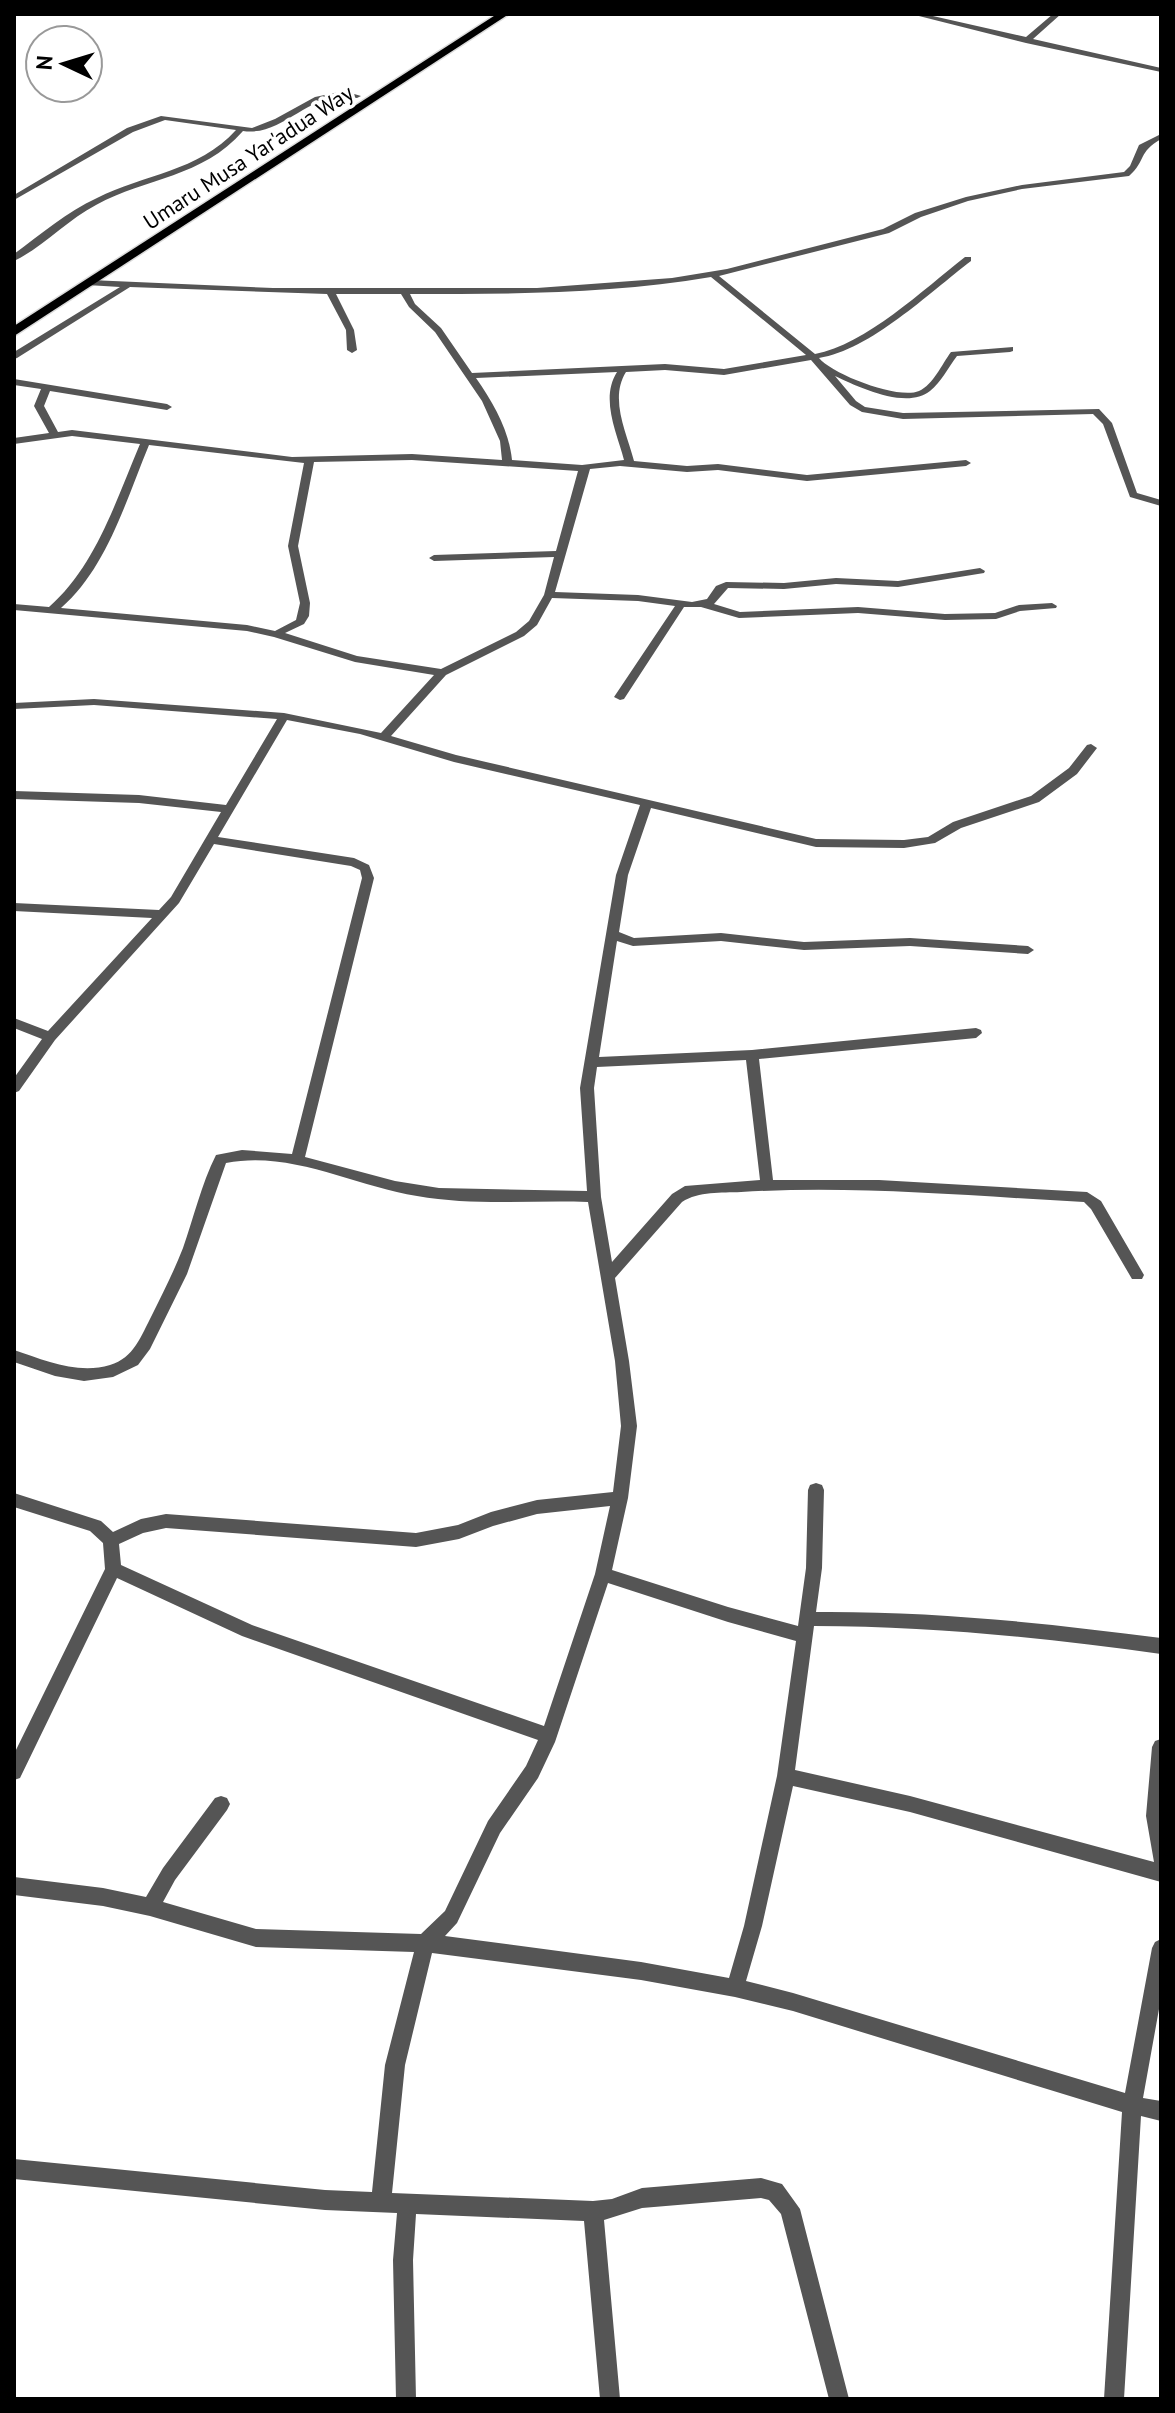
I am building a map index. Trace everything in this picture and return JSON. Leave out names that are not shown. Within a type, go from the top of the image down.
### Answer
[{"type":"main road","name":"Umaru Musa Yar'adua Way","points":[[54,290],[486,14]]},
{"type":"main road","name":"Umaru Musa Yar'adua Way","points":[[14,332],[504,14]]},
{"type":"street","points":[[915,14],[1161,70]]},
{"type":"street","points":[[939,20],[947,14]]},
{"type":"street","points":[[1026,41],[1057,14]]},
{"type":"street","points":[[14,198],[130,130],[164,118],[240,130],[264,128],[330,93],[345,92],[357,96]]},
{"type":"street","points":[[14,258],[100,199],[179,172],[232,141],[240,130]]},
{"type":"street","points":[[90,283],[330,291],[537,291],[672,281],[886,231],[918,215],[966,199],[1022,187],[1126,174],[1134,167],[1142,147],[1161,136]]},
{"type":"street","points":[[469,376],[685,367],[724,372],[812,356],[854,345],[968,259]]},
{"type":"street","points":[[712,274],[812,356],[853,403],[862,409],[890,416],[1096,411],[1107,423],[1133,495],[1161,503]]},
{"type":"street","points":[[14,356],[127,286]]},
{"type":"street","points":[[403,290],[412,305],[438,330],[499,423],[507,462]]},
{"type":"street","points":[[330,291],[350,330],[352,350]]},
{"type":"street","points":[[821,368],[860,385],[914,394],[928,388],[954,354],[1010,349]]},
{"type":"street","points":[[623,369],[615,384],[615,411],[630,464]]},
{"type":"street","points":[[14,382],[167,407]]},
{"type":"street","points":[[46,388],[39,406],[44,420],[54,433]]},
{"type":"street","points":[[14,441],[54,433],[309,461],[412,457],[584,468],[630,464],[687,469],[718,467],[807,478],[966,463]]},
{"type":"street","points":[[51,611],[73,592],[96,554],[146,442]]},
{"type":"street","points":[[276,634],[300,622],[304,616],[305,603],[293,546],[309,461]]},
{"type":"street","points":[[385,736],[442,673],[520,634],[533,623],[549,595],[584,468]]},
{"type":"street","points":[[434,558],[560,554]]},
{"type":"street","points":[[704,604],[710,602],[726,585],[784,586],[836,581],[898,584],[980,571]]},
{"type":"street","points":[[549,595],[704,604],[748,615],[858,610],[945,617],[996,616],[1019,608],[1052,606]]},
{"type":"street","points":[[620,697],[681,604]]},
{"type":"street","points":[[14,607],[224,625],[276,634],[355,659],[442,673]]},
{"type":"street","points":[[14,706],[94,702],[284,716],[385,736],[454,758],[816,843],[920,842],[957,825],[1035,799],[1073,771],[1091,748]]},
{"type":"street","points":[[14,1088],[50,1037],[163,914],[284,716]]},
{"type":"street","points":[[14,795],[152,800],[229,809]]},
{"type":"street","points":[[381,2204],[395,2065],[425,1943],[451,1917],[494,1827],[532,1772],[549,1736],[603,1574],[620,1498],[629,1426],[594,1197],[587,1088],[622,875],[647,802]]},
{"type":"street","points":[[211,840],[354,862],[365,868],[368,878],[297,1160]]},
{"type":"street","points":[[14,907],[163,914]]},
{"type":"street","points":[[611,934],[633,942],[721,937],[804,946],[910,942],[1028,950]]},
{"type":"street","points":[[14,1023],[50,1037]]},
{"type":"street","points":[[592,1062],[752,1055],[976,1033]]},
{"type":"street","points":[[752,1055],[767,1185]]},
{"type":"street","points":[[14,1356],[49,1369],[80,1374],[107,1372],[128,1364],[149,1336],[186,1259],[213,1174],[221,1159],[238,1153],[297,1160],[419,1191],[594,1197]]},
{"type":"street","points":[[608,1276],[677,1198],[690,1190],[767,1185],[879,1185],[1077,1194],[1087,1197],[1096,1205],[1137,1275]]},
{"type":"street","points":[[735,1988],[753,1926],[786,1776],[814,1568],[816,1490]]},
{"type":"street","points":[[111,1540],[141,1526],[166,1521],[416,1540],[459,1532],[491,1519],[537,1507],[620,1498]]},
{"type":"street","points":[[14,1500],[95,1526],[111,1540],[113,1569],[14,1772]]},
{"type":"street","points":[[113,1569],[248,1631],[549,1736]]},
{"type":"street","points":[[603,1574],[683,1598],[741,1620],[806,1627],[885,1618],[1055,1632],[1161,1646]]},
{"type":"street","points":[[1161,1747],[1155,1816],[1161,1855]]},
{"type":"street","points":[[786,1776],[910,1804],[1161,1873]]},
{"type":"street","points":[[150,1907],[169,1874],[221,1804]]},
{"type":"street","points":[[14,1886],[103,1897],[150,1907],[256,1938],[425,1943],[641,1971],[735,1988],[793,2002],[1132,2105],[1161,2111]]},
{"type":"street","points":[[1114,2399],[1132,2105],[1161,1948]]},
{"type":"street","points":[[14,2169],[407,2206],[593,2211],[612,2209],[642,2198],[761,2188],[775,2191],[790,2209],[839,2399]]},
{"type":"street","points":[[406,2399],[403,2260],[407,2206]]},
{"type":"street","points":[[593,2211],[610,2399]]}]
